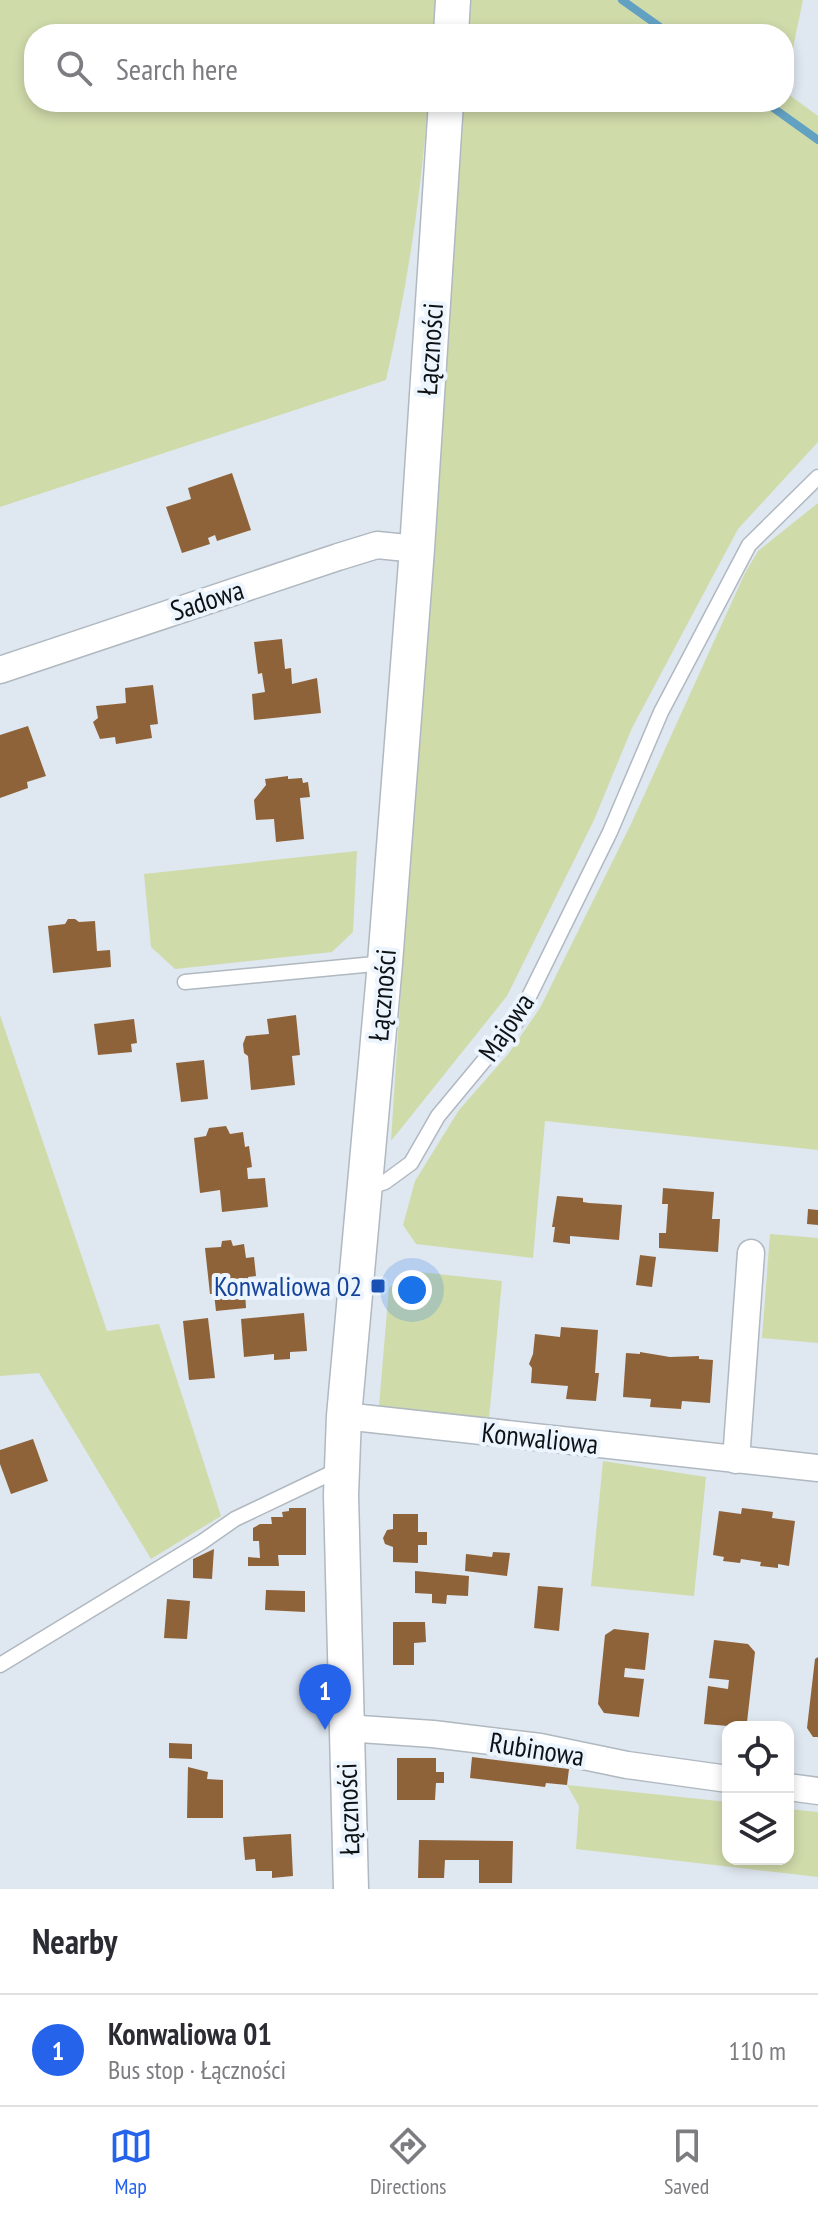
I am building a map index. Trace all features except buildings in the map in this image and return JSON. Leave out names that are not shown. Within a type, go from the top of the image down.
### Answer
[{"type":"street","points":[[452,24],[453,0]]},
{"type":"street","name":"Łączności","points":[[351,1889],[345,1728],[344,1416],[385,963],[417,549],[445,112]]},
{"type":"street","name":"Sadowa","points":[[0,670],[377,545],[417,549]]},
{"type":"street","points":[[736,1460],[751,1253]]},
{"type":"street","name":"Konwaliowa","points":[[344,1416],[818,1468]]},
{"type":"street","name":"Rubinowa","points":[[345,1728],[433,1734],[528,1746],[627,1765],[722,1778]]},
{"type":"street","points":[[794,1788],[818,1791]]},
{"type":"lane","name":"Majowa","points":[[363,1190],[385,1182],[411,1163],[438,1116],[517,1021],[610,832],[661,712],[749,545],[818,477]]},
{"type":"lane","points":[[185,982],[385,963]]},
{"type":"lane","points":[[0,1665],[235,1519],[342,1467]]},
{"type":"green space","points":[[0,0],[436,0],[434,24],[24,24],[24,112],[427,112],[412,242],[386,380],[0,507]]},
{"type":"green space","points":[[465,0],[803,0],[794,43],[794,24],[464,24]]},
{"type":"green space","points":[[794,98],[818,116],[818,442],[738,529],[632,728],[594,820],[507,996],[391,1141],[458,112],[794,112]]},
{"type":"green space","points":[[818,503],[818,1150],[545,1121],[533,1258],[416,1244],[403,1225],[415,1181],[459,1110],[509,1053],[540,1008],[631,824],[745,573],[758,551]]},
{"type":"green space","points":[[357,851],[353,932],[332,952],[175,969],[151,947],[144,874]]},
{"type":"green space","points":[[0,1015],[107,1331],[159,1324],[221,1516],[151,1559],[39,1373],[0,1376]]},
{"type":"green space","points":[[770,1234],[818,1238],[818,1343],[762,1338]]},
{"type":"green space","points":[[410,1271],[502,1281],[489,1418],[379,1406],[389,1288]]},
{"type":"green space","points":[[603,1461],[706,1477],[694,1596],[591,1586]]},
{"type":"green space","points":[[567,1785],[722,1801],[722,1865],[794,1865],[794,1810],[818,1812],[818,1877],[576,1849],[579,1806]]},
{"type":"waterway","points":[[622,0],[656,24]]},
{"type":"waterway","points":[[779,112],[818,140]]},
{"type":"place","name":"Konwaliowa 02","points":[[378,1286]]},
{"type":"place","name":"Konwaliowa 01","points":[[325,1730]]}]
